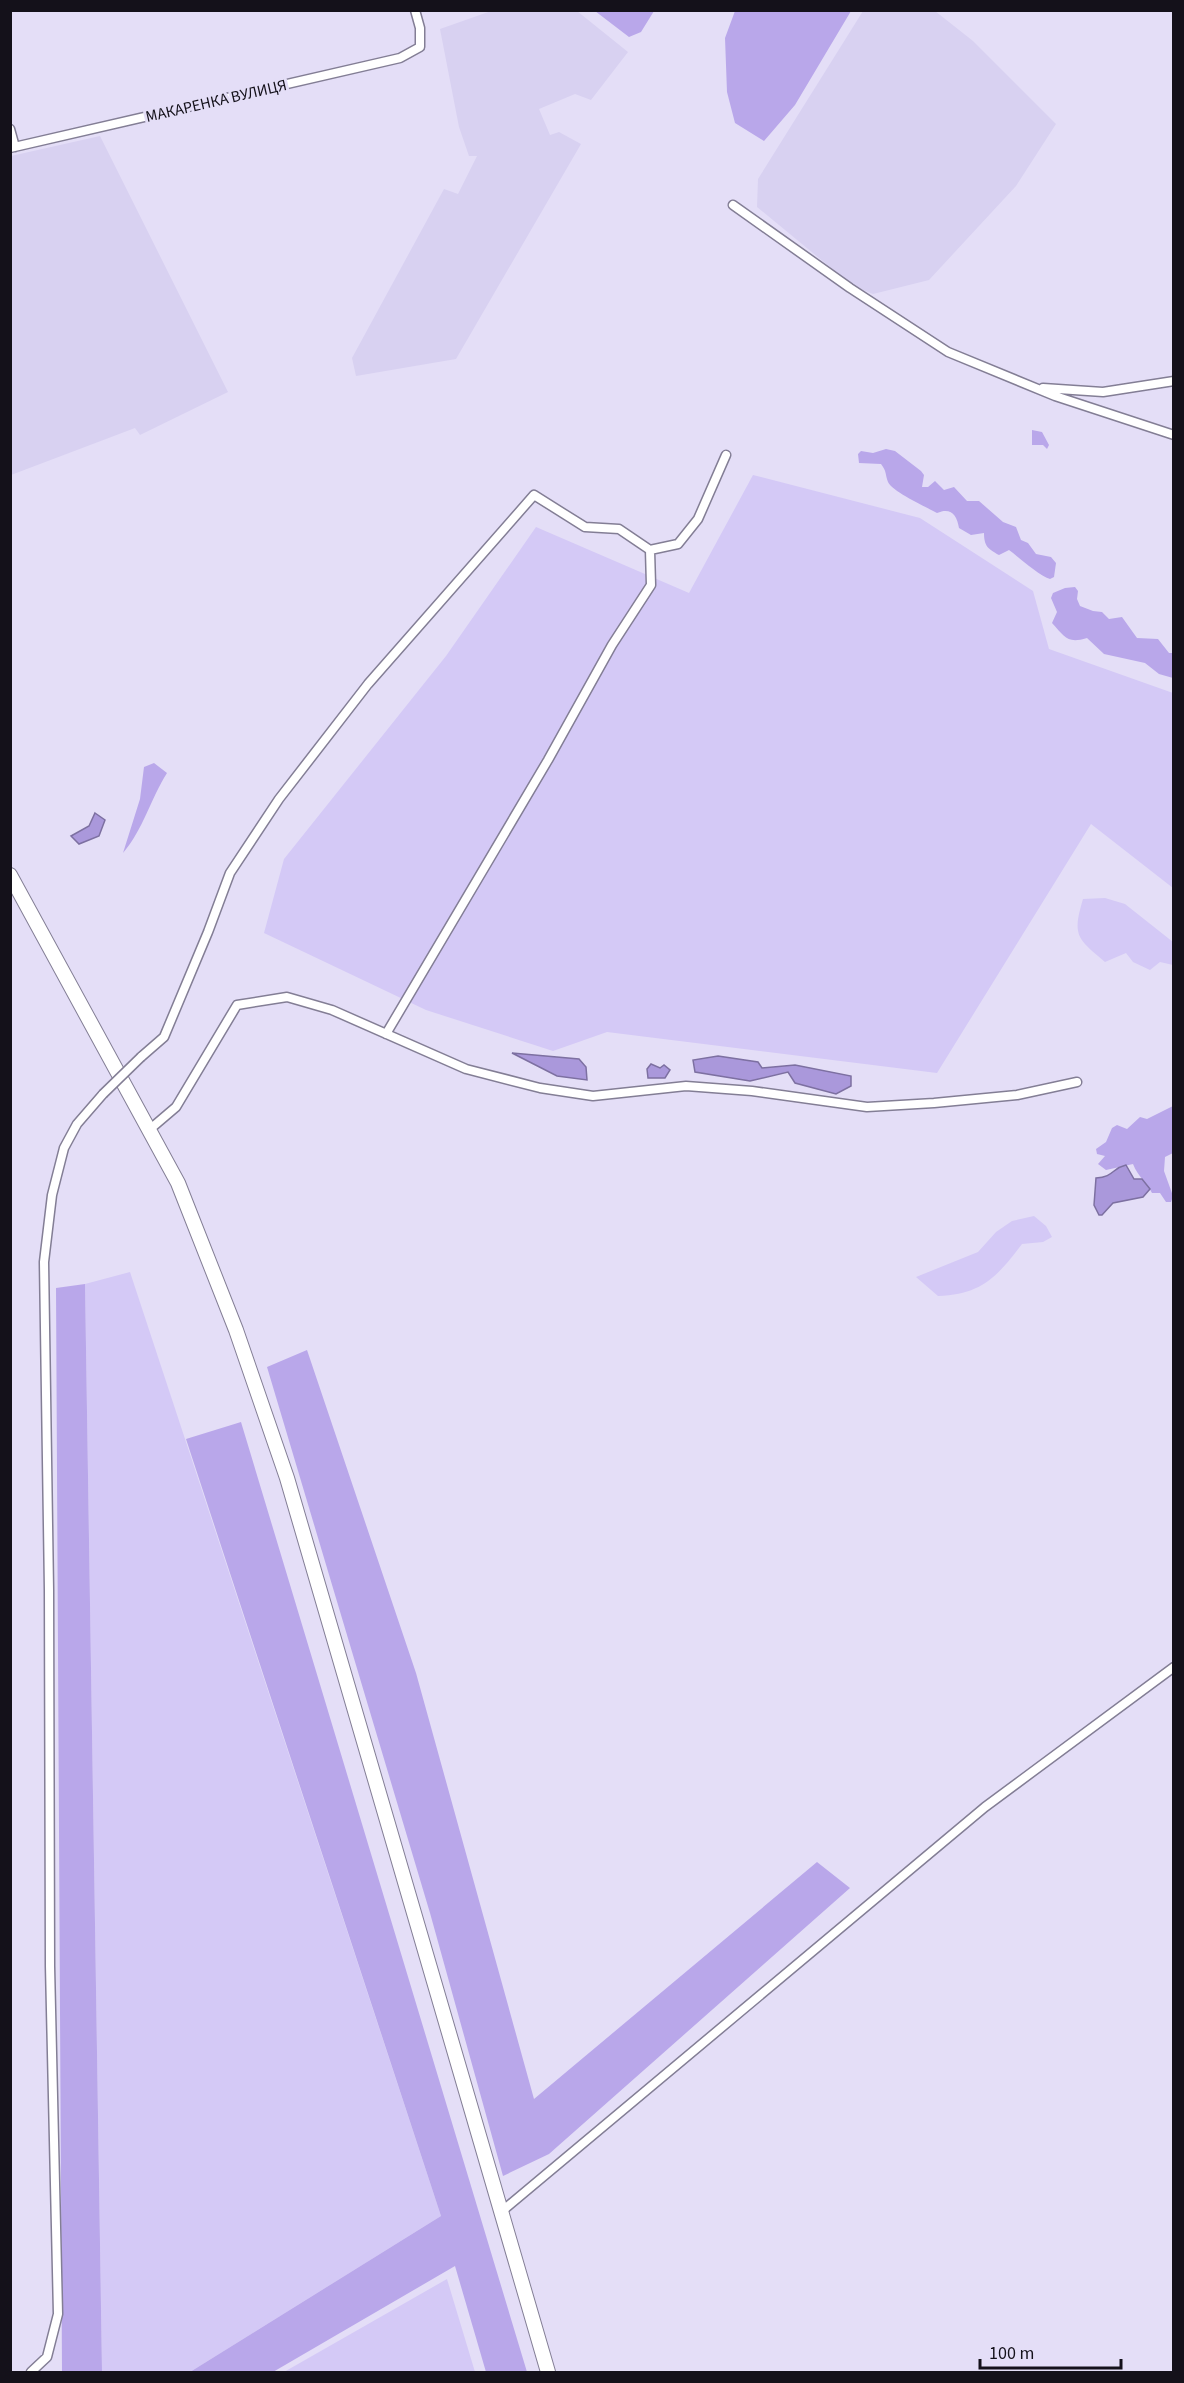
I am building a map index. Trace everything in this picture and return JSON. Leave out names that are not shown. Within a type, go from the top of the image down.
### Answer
[{"type":"main road","points":[[10,875],[178,1183],[236,1330],[287,1478],[548,2373]]},
{"type":"street","name":"МАКАРЕНКА ВУЛИЦЯ","points":[[13,147],[400,58],[420,47],[420,28],[415,10]]},
{"type":"street","points":[[10,129],[13,147]]},
{"type":"street","points":[[733,205],[849,288],[948,352],[1035,387],[1173,435]]},
{"type":"street","points":[[1035,387],[1103,392],[1173,381]]},
{"type":"street","points":[[31,2373],[47,2357],[58,2314],[50,1966],[49,1599],[44,1262],[52,1195],[64,1148],[77,1124],[103,1094],[164,1037],[230,873],[279,799],[368,684],[518,516],[534,495],[585,527],[619,529],[651,550],[678,544],[692,527],[698,519],[726,455]]},
{"type":"street","points":[[386,1034],[548,760],[612,645],[651,585],[651,550]]},
{"type":"street","points":[[149,1130],[177,1107],[237,1005],[287,997],[332,1010],[466,1069],[540,1088],[592,1096],[686,1086],[752,1091],[867,1107],[1017,1095],[1077,1082]]},
{"type":"street","points":[[501,2212],[985,1807],[1173,1667]]},
{"type":"shaded area","points":[[494,10],[577,11],[628,52],[591,100],[575,94],[539,109],[550,135],[559,132],[581,144],[456,359],[356,376],[352,358],[444,189],[458,194],[477,156],[469,156],[459,127],[440,29]]},
{"type":"shaded area","points":[[595,11],[654,11],[641,32],[629,37]]},
{"type":"shaded area","points":[[735,11],[851,11],[795,105],[764,141],[735,123],[727,92],[725,38]]},
{"type":"shaded area","points":[[863,11],[935,11],[973,41],[1056,124],[1016,186],[929,280],[873,294],[853,286],[757,207],[758,179]]},
{"type":"shaded area","points":[[100,136],[228,392],[140,435],[135,428],[11,475],[11,156]]},
{"type":"shaded area","points":[[1032,430],[1042,432],[1049,445],[1047,449],[1043,445],[1032,445]]},
{"type":"shaded area","points":[[886,449],[895,451],[921,471],[924,475],[922,487],[928,487],[935,481],[944,490],[954,487],[967,501],[979,501],[1003,522],[1016,527],[1021,540],[1028,543],[1036,554],[1051,557],[1056,563],[1054,577],[1050,579],[1040,574],[1009,550],[999,555],[995,553],[986,544],[984,533],[971,535],[959,528],[953,513],[942,511],[937,513],[903,495],[888,482],[881,464],[859,463],[858,454],[861,451],[873,453]]},
{"type":"shaded area","points":[[753,475],[920,518],[1033,591],[1049,649],[1173,693],[1173,888],[1091,824],[937,1073],[607,1032],[553,1051],[426,1010],[264,933],[284,859],[446,656],[536,527],[689,593]]},
{"type":"shaded area","points":[[1075,587],[1078,591],[1077,599],[1080,606],[1102,612],[1109,619],[1122,617],[1137,638],[1158,639],[1169,653],[1173,653],[1173,678],[1159,674],[1145,663],[1104,654],[1087,638],[1071,640],[1067,638],[1052,623],[1057,612],[1051,598],[1053,593]]},
{"type":"shaded area","points":[[154,763],[167,773],[136,834],[123,853],[140,799],[144,767]]},
{"type":"shaded area","points":[[95,813],[105,820],[99,836],[79,844],[71,836],[89,826]]},
{"type":"shaded area","points":[[1105,898],[1125,904],[1173,942],[1173,965],[1160,962],[1150,970],[1133,962],[1126,953],[1105,962],[1088,947],[1079,935],[1078,929],[1083,899]]},
{"type":"shaded area","points":[[512,1053],[579,1059],[586,1067],[587,1080],[557,1076]]},
{"type":"shaded area","points":[[718,1056],[758,1062],[762,1068],[795,1065],[851,1076],[851,1086],[836,1094],[795,1083],[788,1072],[750,1081],[695,1072],[693,1060]]},
{"type":"shaded area","points":[[651,1064],[660,1068],[664,1065],[670,1070],[665,1078],[648,1078],[647,1069]]},
{"type":"shaded area","points":[[1173,1106],[1173,1153],[1165,1157],[1164,1171],[1173,1196],[1171,1202],[1166,1202],[1160,1193],[1152,1193],[1133,1164],[1106,1170],[1098,1164],[1105,1156],[1097,1154],[1096,1149],[1106,1142],[1112,1128],[1117,1125],[1127,1129],[1140,1117],[1147,1119]]},
{"type":"shaded area","points":[[1126,1165],[1134,1179],[1142,1179],[1150,1189],[1143,1197],[1113,1203],[1102,1215],[1099,1215],[1094,1205],[1096,1178],[1106,1176]]},
{"type":"shaded area","points":[[1034,1216],[1046,1226],[1052,1237],[1043,1242],[1022,1244],[996,1275],[977,1288],[953,1295],[938,1296],[916,1277],[978,1252],[996,1232],[1012,1221]]},
{"type":"shaded area","points":[[130,1272],[441,2216],[190,2372],[102,2372],[85,1284]]},
{"type":"shaded area","points":[[85,1284],[102,2372],[62,2372],[56,1288]]},
{"type":"shaded area","points":[[307,1350],[416,1673],[534,2099],[817,1862],[850,1888],[549,2154],[503,2176],[430,1913],[267,1367]]},
{"type":"shaded area","points":[[241,1422],[527,2372],[486,2372],[455,2266],[273,2372],[190,2372],[441,2216],[186,1439]]},
{"type":"shaded area","points":[[447,2279],[475,2372],[284,2372]]}]
